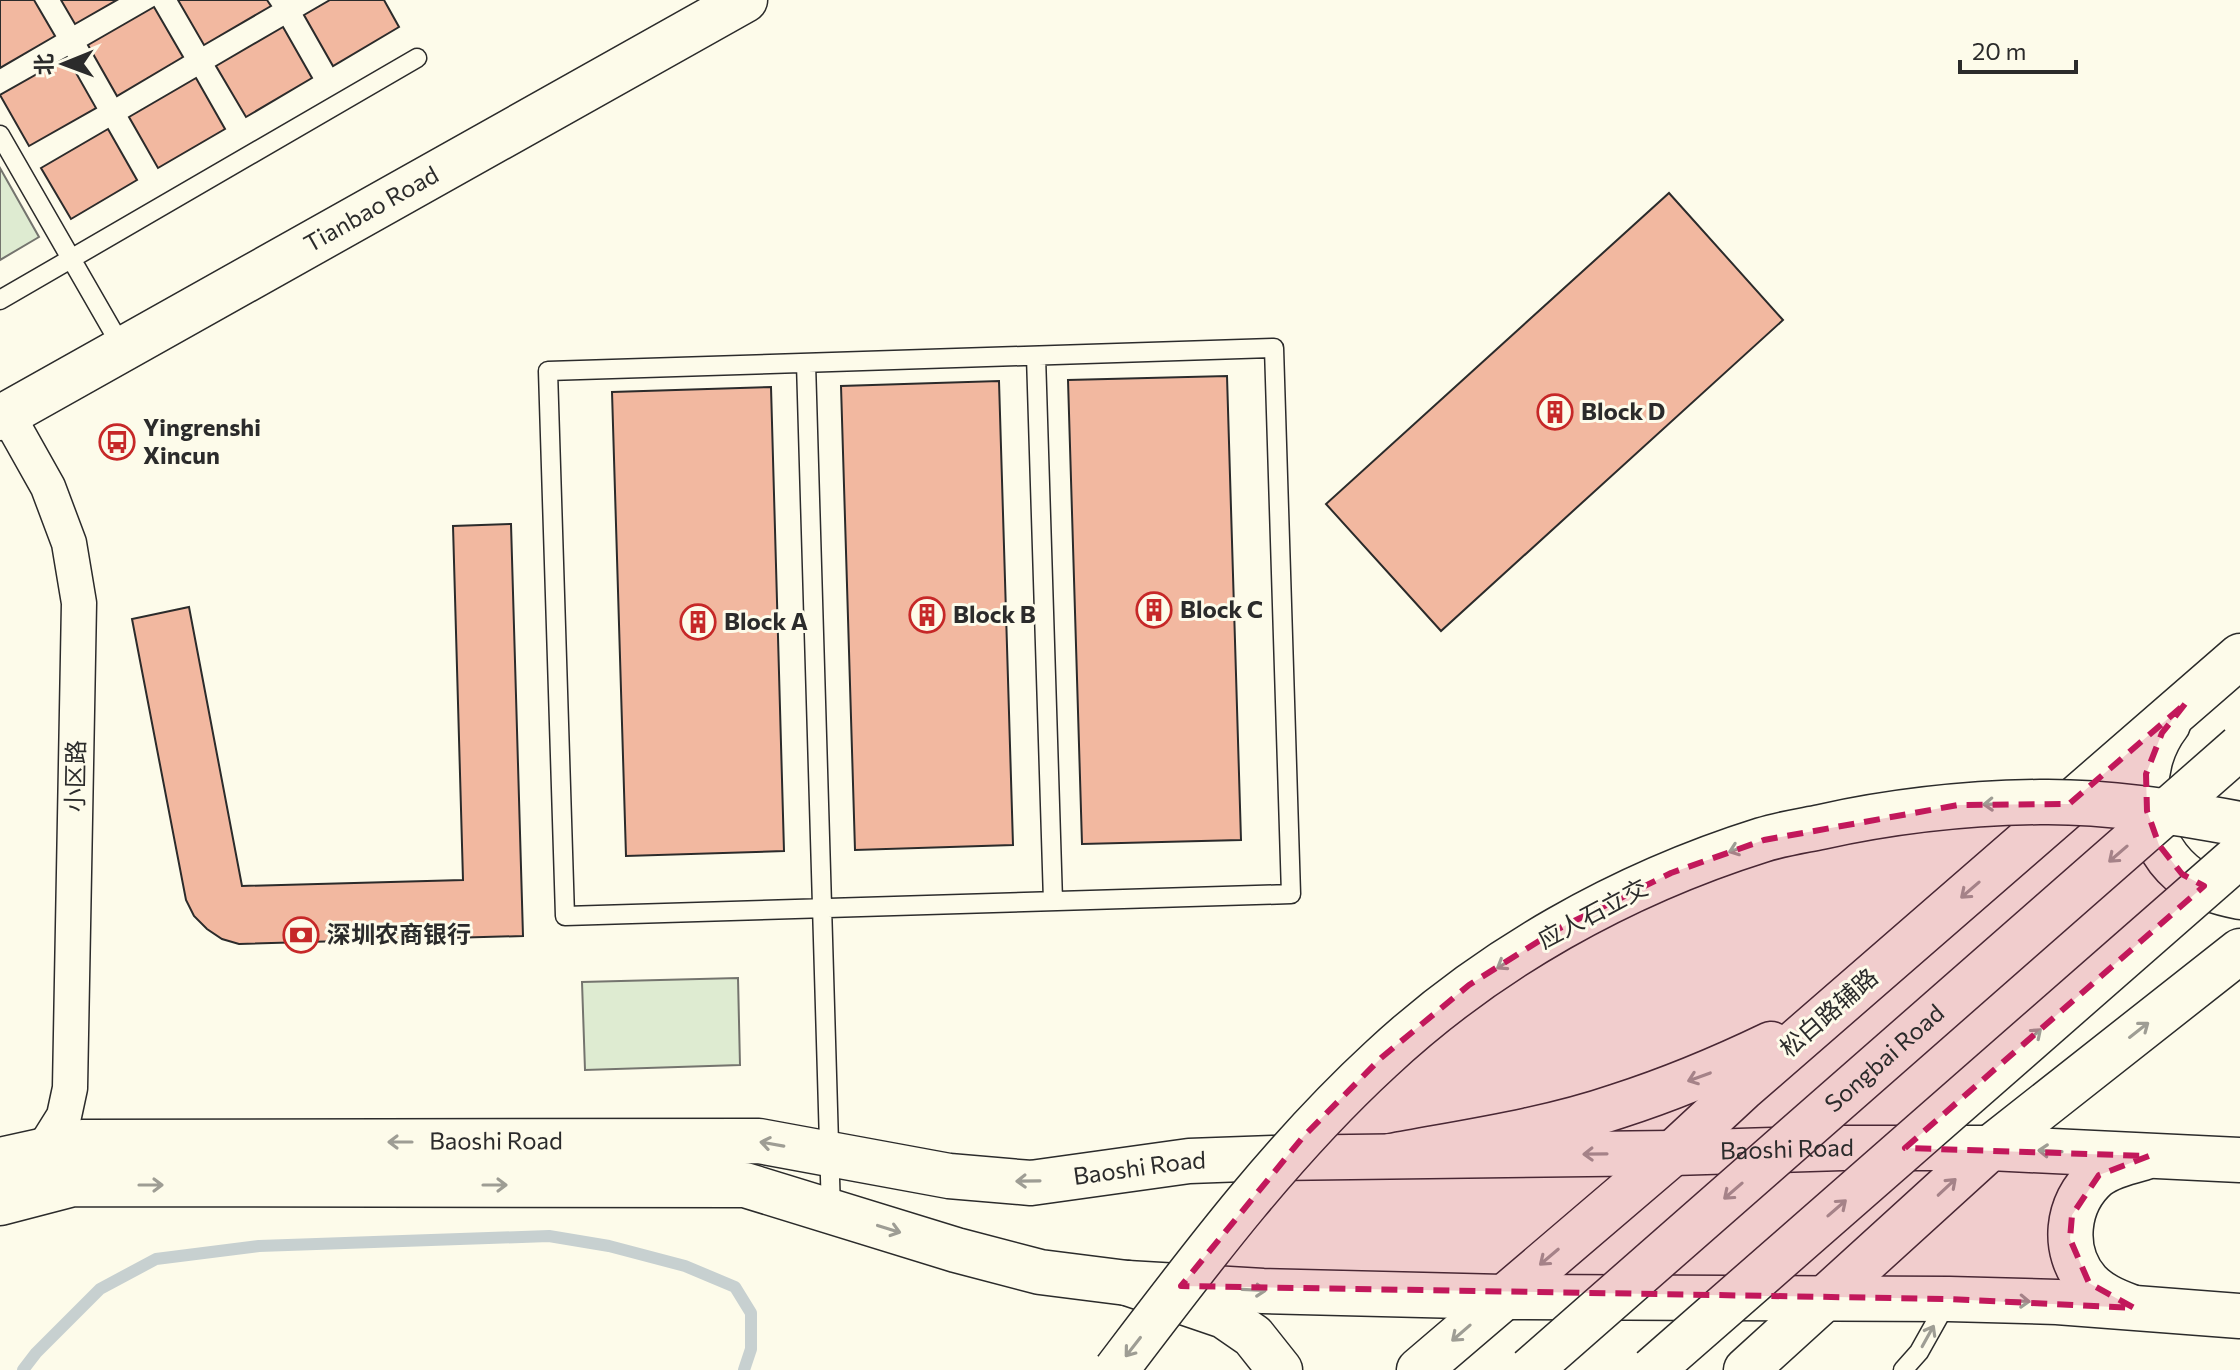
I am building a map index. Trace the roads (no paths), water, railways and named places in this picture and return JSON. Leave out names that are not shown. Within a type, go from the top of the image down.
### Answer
[{"type":"main road","name":"Tianbao Road","points":[[4,416],[745,0]]},
{"type":"main road","name":"松白路辅路","points":[[1419,1370],[1673,1153],[1743,1088],[2240,656]]},
{"type":"main road","points":[[2185,704],[2162,733],[2146,774],[2147,811],[2159,845],[2182,874],[2214,892],[2240,897]]},
{"type":"main road","name":"Songbai Road","points":[[1530,1370],[2240,747]]},
{"type":"main road","name":"应人石立交","points":[[1116,1370],[1303,1137],[1381,1058],[1469,985],[1558,929],[1671,873],[1764,840],[1871,816],[1958,805],[2043,802],[2125,808],[2240,824]]},
{"type":"main road","points":[[1652,1370],[2240,855]]},
{"type":"main road","points":[[1746,1370],[1990,1148],[2240,951]]},
{"type":"main road","points":[[1391,1156],[1509,1134],[1615,1107],[1712,1072],[1820,1021]]},
{"type":"main road","name":"Baoshi Road","points":[[0,1160],[82,1142],[759,1141],[949,1176],[1031,1183],[1189,1161],[1391,1156],[1990,1148],[2240,1160]]},
{"type":"main road","points":[[2134,1308],[2109,1298],[2089,1283],[2076,1263],[2070,1239],[2072,1215],[2082,1192],[2099,1175],[2120,1164],[2149,1156]]},
{"type":"main road","name":"Baoshi Road","points":[[0,1203],[73,1184],[745,1185],[956,1250],[1040,1272],[1127,1283],[1263,1291],[1503,1297],[1949,1299],[2240,1316]]},
{"type":"main road","points":[[1127,1283],[1224,1316],[1253,1336],[1280,1370]]},
{"type":"street","name":"小区路","points":[[4,416],[48,487],[69,543],[79,603],[70,1088],[64,1116],[44,1148]]},
{"type":"lane","points":[[0,300],[417,58]]},
{"type":"lane","points":[[0,135],[123,349]]},
{"type":"lane","points":[[1274,348],[1291,894],[565,916],[548,371],[806,363],[1274,348]]},
{"type":"lane","points":[[1036,356],[1053,901]]},
{"type":"lane","points":[[806,363],[831,1212]]},
{"type":"lane","points":[[1903,1370],[1919,1352],[1949,1299]]},
{"type":"waterway","points":[[23,1370],[100,1289],[156,1259],[259,1246],[549,1236],[609,1246],[685,1266],[735,1287],[751,1313],[751,1349],[744,1370]]},
{"type":"place","name":"Block D","points":[[1555,412]]},
{"type":"place","name":"Yingrenshi Xincun","points":[[117,442]]},
{"type":"place","name":"Block C","points":[[1154,610]]},
{"type":"place","name":"Block B","points":[[927,615]]},
{"type":"place","name":"Block A","points":[[698,622]]},
{"type":"place","name":"深圳农商银行","points":[[301,935]]}]
